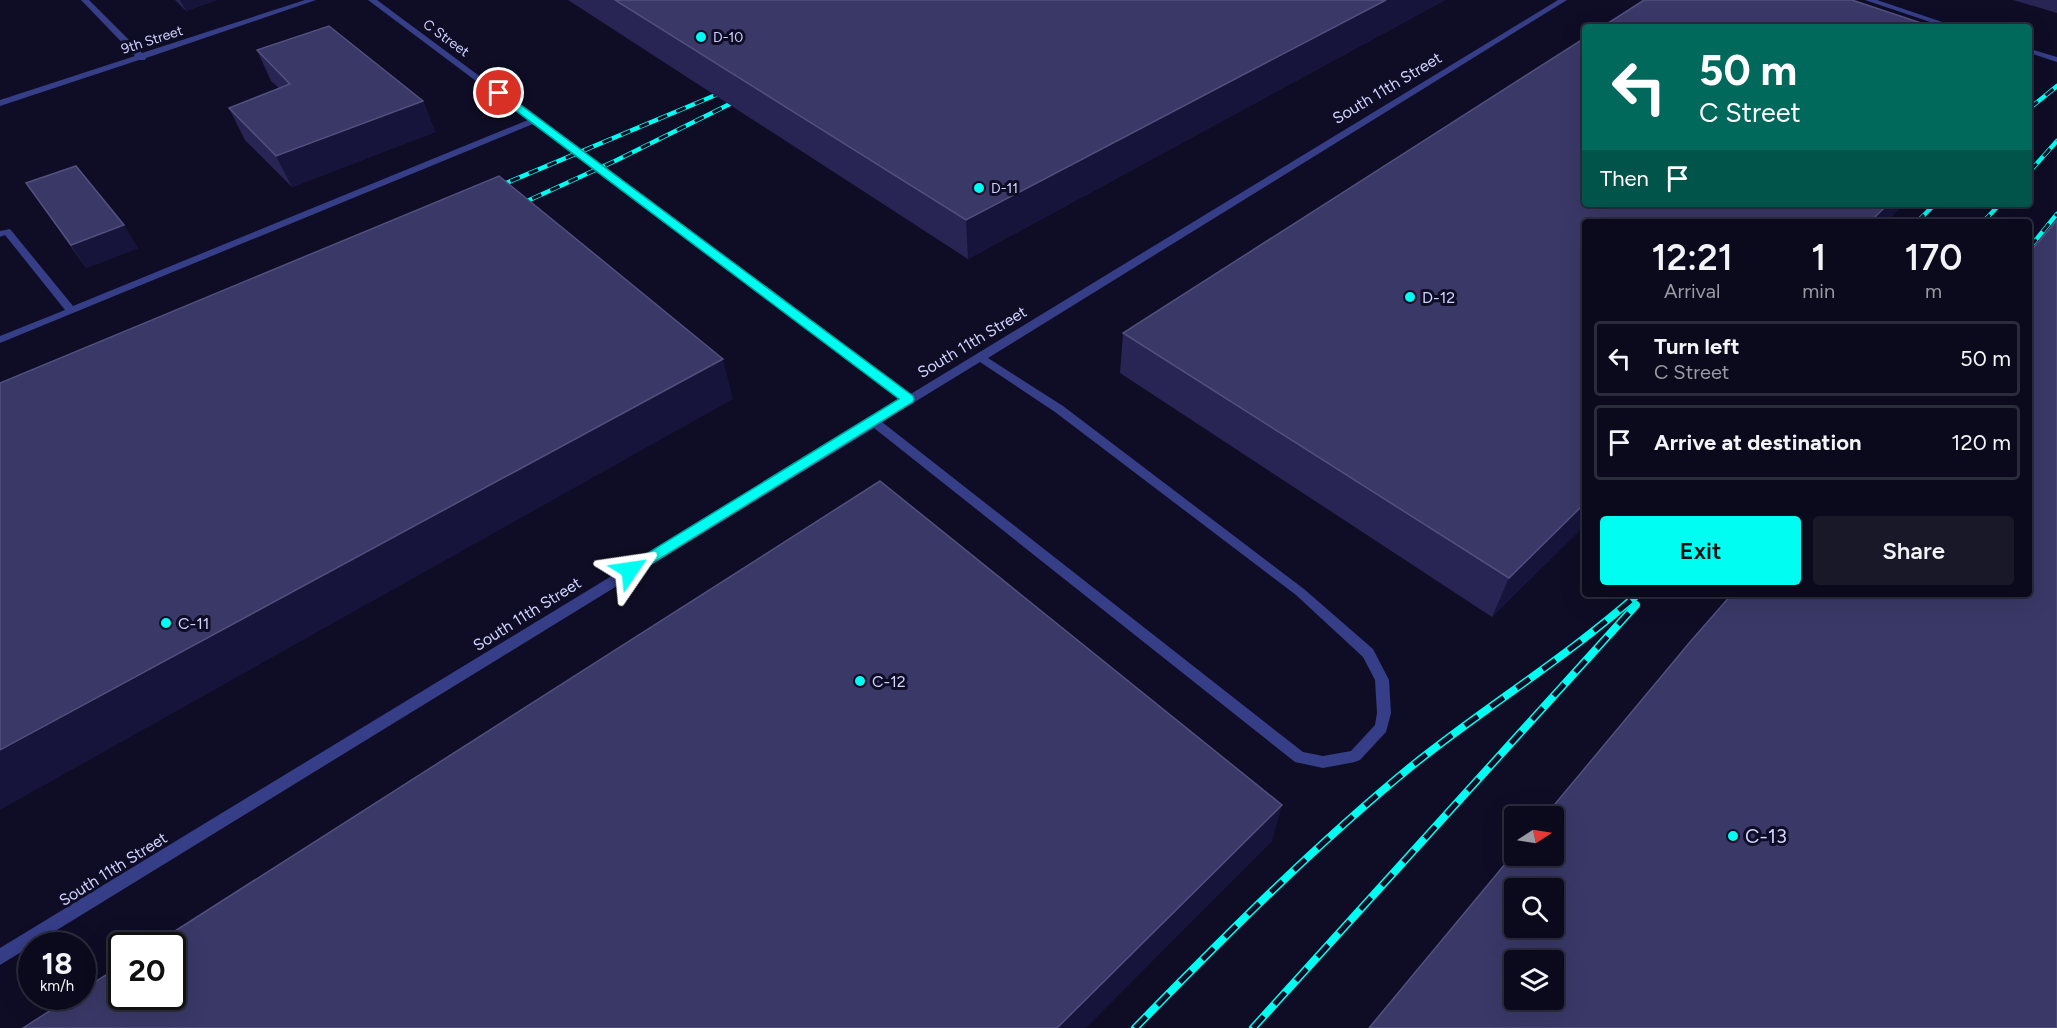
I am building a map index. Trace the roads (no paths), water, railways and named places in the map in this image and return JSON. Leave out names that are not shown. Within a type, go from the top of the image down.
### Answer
[{"type":"lane","points":[[85,0],[142,58]]},
{"type":"lane","name":"9th Street","points":[[0,103],[312,0]]},
{"type":"lane","name":"C Street","points":[[372,0],[908,399]]},
{"type":"lane","name":"South 11th Street","points":[[0,957],[1563,0]]},
{"type":"lane","points":[[1869,0],[1944,24]]},
{"type":"lane","points":[[2032,52],[2057,60]]},
{"type":"lane","points":[[0,340],[535,120]]},
{"type":"lane","points":[[0,234],[7,231],[71,311]]},
{"type":"lane","points":[[873,421],[1300,758],[1323,762],[1355,756],[1381,728],[1384,713],[1382,680],[1368,652],[1300,592],[1059,409],[979,357]]},
{"type":"railway","points":[[2032,106],[2057,86]]},
{"type":"railway","points":[[492,189],[730,89]]},
{"type":"railway","points":[[514,207],[615,161],[744,97]]},
{"type":"railway","points":[[2032,169],[2057,141]]},
{"type":"railway","points":[[1920,219],[1932,207]]},
{"type":"railway","points":[[1986,219],[1997,207]]},
{"type":"railway","points":[[2032,245],[2057,214]]},
{"type":"railway","points":[[1135,1028],[1270,893],[1340,827],[1441,743],[1583,639],[1634,597]]},
{"type":"railway","points":[[1253,1028],[1636,605]]},
{"type":"place","name":"D-10","points":[[701,37]]},
{"type":"place","name":"D-11","points":[[979,188]]},
{"type":"place","name":"D-12","points":[[1410,297]]},
{"type":"place","name":"C-11","points":[[166,623]]},
{"type":"place","name":"C-12","points":[[860,681]]},
{"type":"place","name":"C-13","points":[[1733,836]]}]
